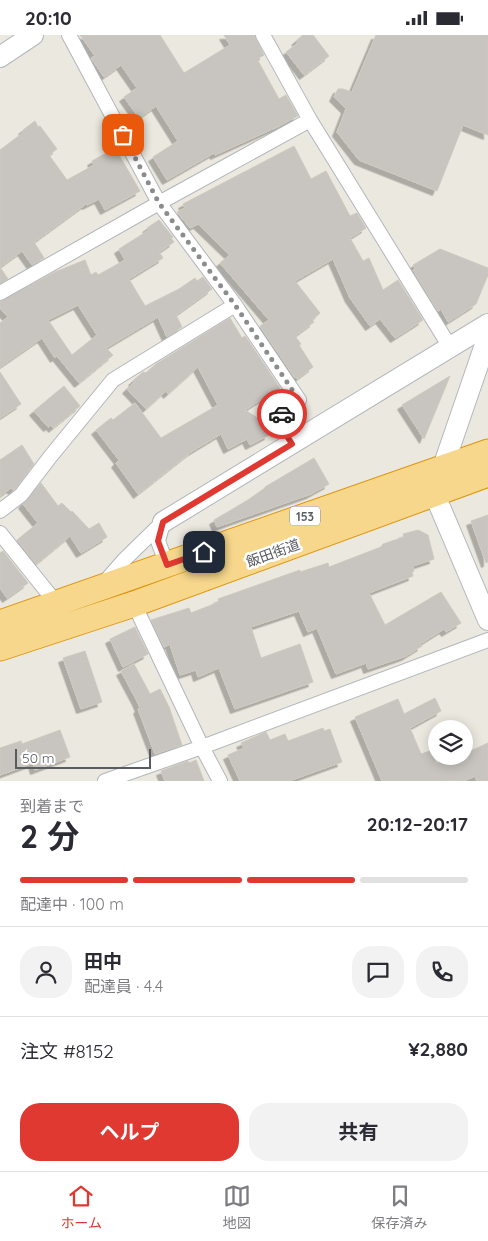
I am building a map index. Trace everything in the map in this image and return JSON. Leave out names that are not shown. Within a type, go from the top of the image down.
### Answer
[{"type":"highway","name":"飯田街道","points":[[0,623],[488,453]]},
{"type":"highway","name":"飯田街道","points":[[0,648],[134,604],[488,474]]},
{"type":"street","points":[[0,57],[33,35]]},
{"type":"street","points":[[69,35],[159,203],[235,305],[299,400],[276,419],[292,444]]},
{"type":"street","points":[[264,35],[310,120],[450,347]]},
{"type":"street","points":[[0,293],[310,120]]},
{"type":"street","points":[[0,511],[21,495],[113,380],[235,305]]},
{"type":"street","points":[[98,589],[124,559],[163,522],[488,324]]},
{"type":"street","points":[[488,336],[434,493],[488,620]]},
{"type":"street","points":[[163,522],[158,541],[167,565]]},
{"type":"street","points":[[0,533],[57,604]]},
{"type":"street","points":[[134,604],[220,781]]},
{"type":"street","points":[[105,781],[202,747],[488,640]]},
{"type":"building","points":[[80,35],[160,35],[184,73],[230,45],[224,35],[254,35],[264,55],[257,59],[279,99],[286,95],[298,116],[215,155],[214,153],[167,180],[153,157],[178,141],[156,106],[139,118],[124,97],[137,88],[121,65],[104,77],[91,58],[95,56]]},
{"type":"building","points":[[303,35],[313,35],[329,56],[304,75],[286,52],[298,43],[296,41]]},
{"type":"building","points":[[376,35],[488,35],[488,135],[463,125],[437,191],[359,160],[337,132],[346,109],[334,97],[338,89],[352,92]]},
{"type":"building","points":[[35,121],[57,149],[49,155],[67,180],[94,165],[92,161],[115,148],[140,191],[105,210],[99,199],[86,204],[34,242],[44,258],[32,265],[22,251],[0,267],[0,150]]},
{"type":"building","points":[[294,146],[311,179],[326,171],[350,216],[357,213],[366,228],[350,238],[363,261],[369,258],[383,290],[398,280],[423,320],[395,338],[380,319],[370,326],[350,298],[333,259],[295,281],[320,313],[312,320],[314,322],[295,336],[313,367],[297,379],[260,326],[269,320],[220,263],[230,255],[198,224],[190,228],[177,212],[185,208],[183,204]]},
{"type":"building","points":[[159,220],[173,237],[171,238],[174,242],[159,252],[163,258],[129,279],[145,306],[179,289],[195,278],[197,281],[203,277],[212,289],[176,315],[182,327],[167,337],[158,317],[106,348],[113,355],[79,383],[57,356],[55,358],[42,338],[0,367],[0,323],[8,317],[0,308],[0,302],[55,272],[85,260],[91,275],[96,272],[98,275],[125,260],[119,249],[149,230],[147,228]],"holes":[[[78,305],[97,335],[72,355],[48,320]]]},
{"type":"building","points":[[440,249],[488,268],[488,275],[476,304],[448,322],[441,309],[438,311],[413,270],[415,268],[413,265]]},
{"type":"building","points":[[0,267],[8,279],[0,283]]},
{"type":"building","points":[[230,318],[242,338],[245,336],[280,388],[245,410],[261,420],[269,435],[250,445],[247,439],[228,449],[221,434],[191,452],[138,494],[116,463],[119,460],[96,430],[135,403],[161,438],[218,405],[198,367],[168,394],[166,391],[146,409],[127,389],[143,372],[146,373],[156,364]]},
{"type":"building","points":[[0,372],[21,404],[0,418]]},
{"type":"building","points":[[450,376],[424,439],[402,405]]},
{"type":"building","points":[[64,386],[80,406],[53,428],[51,425],[48,427],[34,411]]},
{"type":"building","points":[[22,445],[34,464],[15,489],[11,488],[0,496],[0,460]]},
{"type":"building","points":[[314,458],[329,484],[311,494],[217,527],[214,520]]},
{"type":"building","points":[[41,483],[58,506],[62,503],[89,529],[99,523],[107,537],[81,553],[70,536],[36,564],[17,540],[38,523],[23,504]]},
{"type":"building","points":[[488,515],[488,562],[486,563],[471,521]]},
{"type":"building","points":[[418,530],[428,535],[434,559],[413,566],[413,576],[369,593],[385,625],[441,592],[461,623],[446,632],[444,629],[420,644],[422,646],[406,656],[368,669],[366,663],[336,674],[317,628],[308,632],[299,611],[251,627],[261,658],[300,644],[313,682],[235,709],[219,668],[198,677],[196,670],[180,675],[170,644],[164,647],[151,620],[189,608],[191,613],[219,602],[218,599],[300,570],[300,572],[328,563],[329,567],[404,537],[403,534]]},
{"type":"building","points":[[3,551],[28,583],[7,598],[0,588],[0,553]]},
{"type":"building","points":[[135,627],[148,654],[123,667],[110,639]]},
{"type":"building","points":[[85,651],[102,702],[81,709],[63,658]]},
{"type":"building","points":[[134,664],[150,694],[160,689],[169,707],[182,745],[155,754],[138,709],[140,708],[121,671]]},
{"type":"building","points":[[435,698],[441,711],[410,728],[421,754],[428,752],[428,765],[473,765],[473,750],[488,743],[488,781],[477,781],[475,776],[464,781],[382,781],[355,717],[398,699],[404,714]]},
{"type":"building","points":[[323,728],[324,731],[330,729],[342,762],[289,781],[240,781],[228,755],[244,748],[241,743],[266,732],[270,740],[285,734],[288,741]]},
{"type":"building","points":[[60,730],[70,757],[35,770],[33,763],[0,775],[0,748],[21,741],[22,744]]},
{"type":"building","points":[[196,760],[204,781],[165,781],[161,771]]},
{"type":"way so far","points":[[123,135],[159,203],[235,305],[299,400],[282,414]]},
{"type":"route","points":[[204,552],[167,565],[158,541],[163,522],[292,444],[276,419],[282,414]]}]
